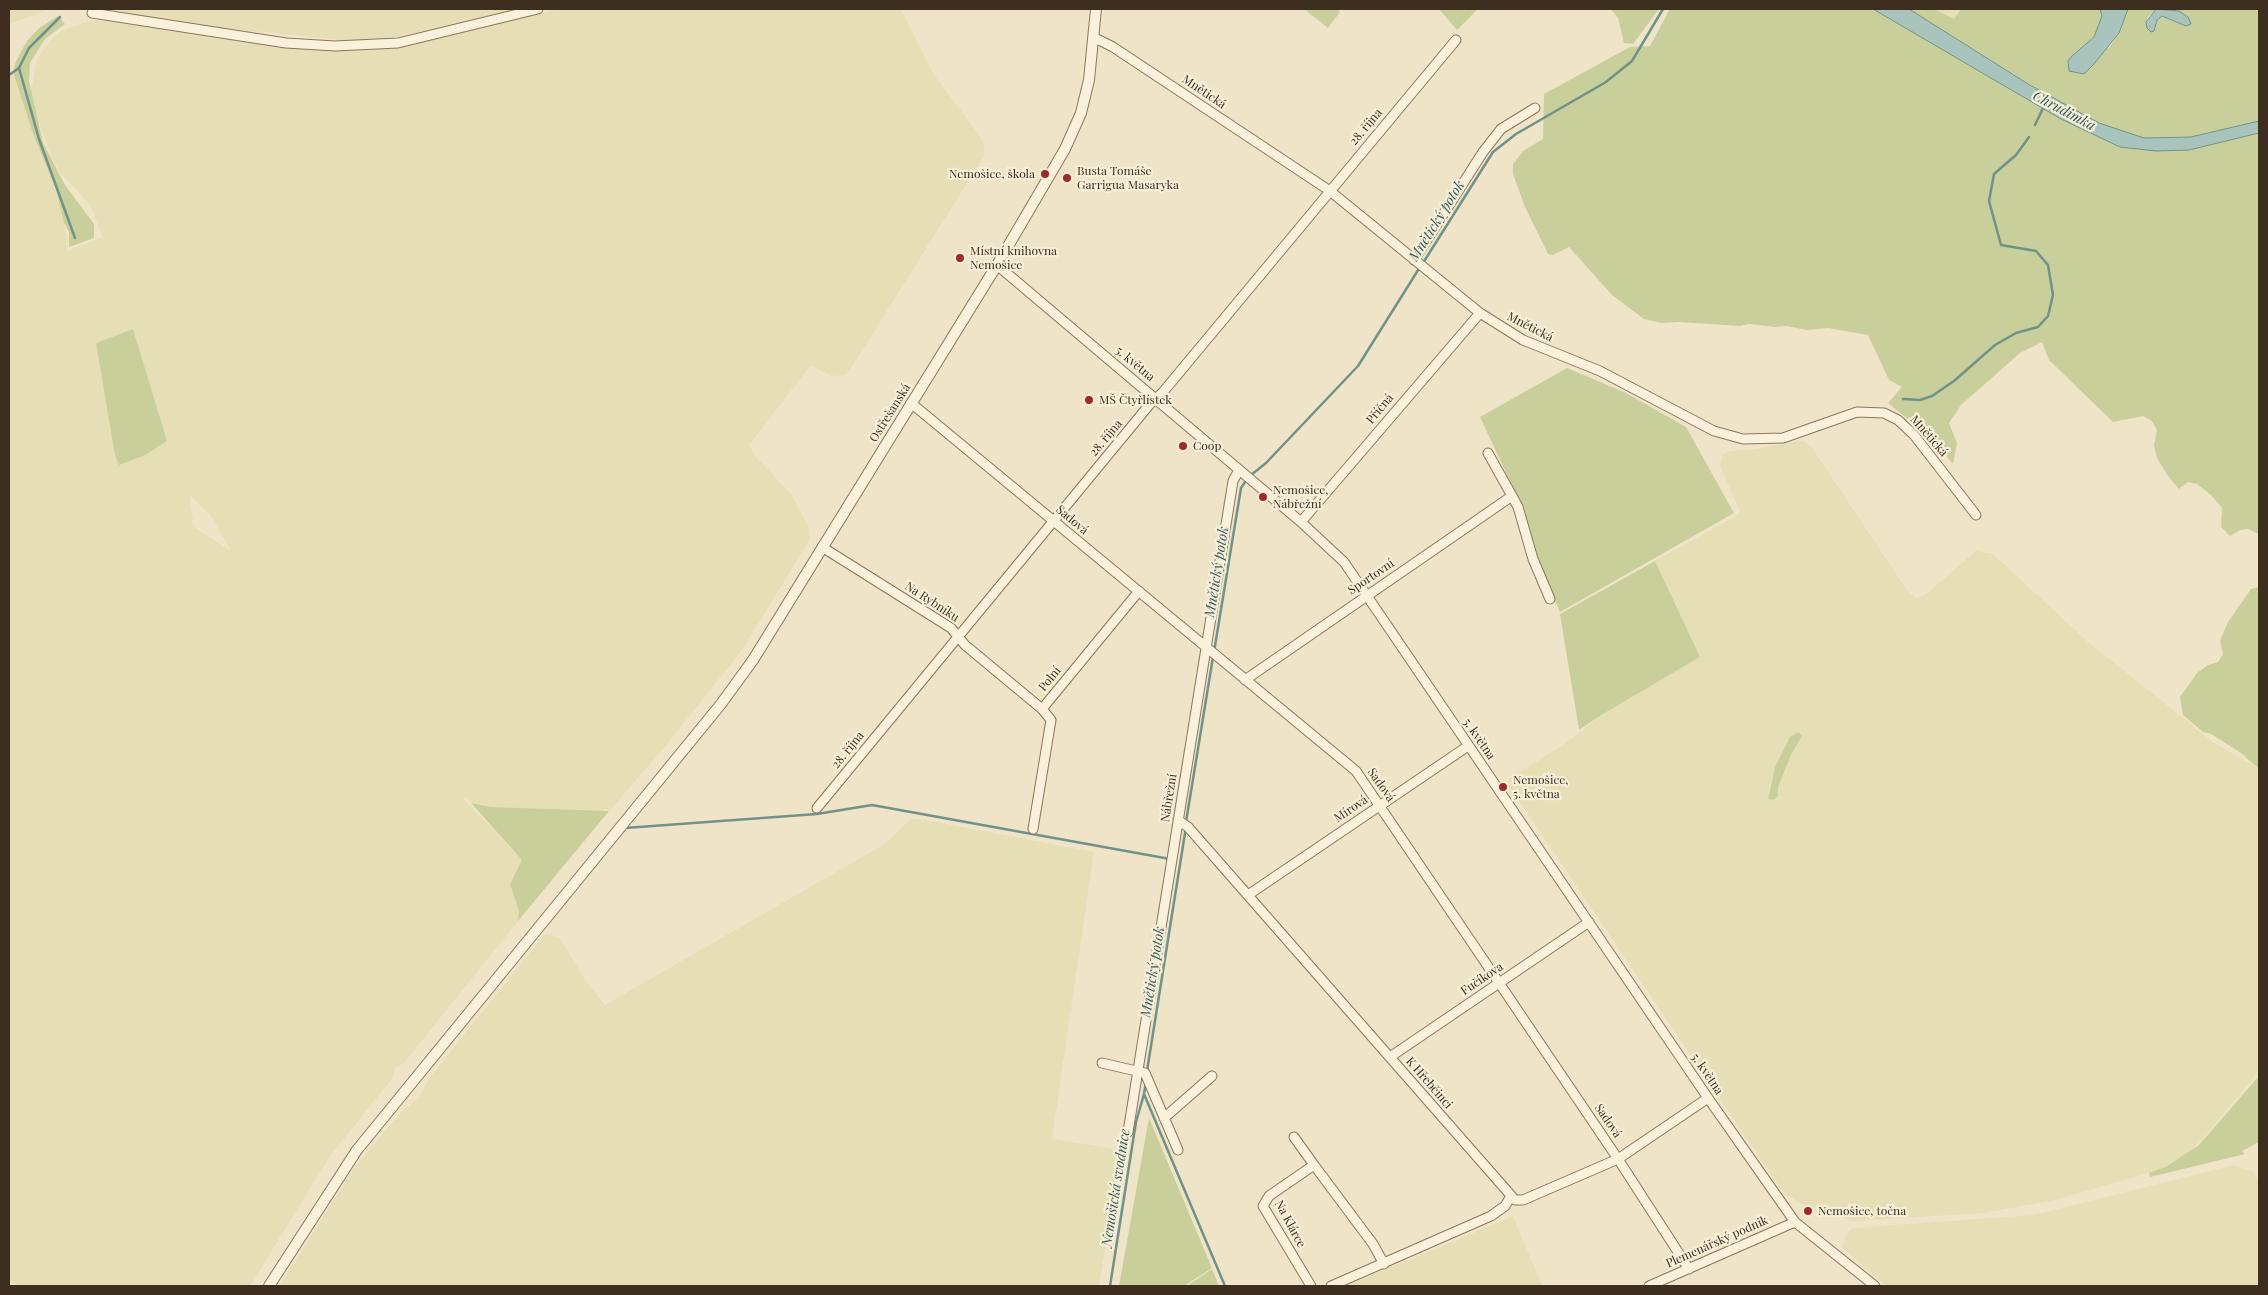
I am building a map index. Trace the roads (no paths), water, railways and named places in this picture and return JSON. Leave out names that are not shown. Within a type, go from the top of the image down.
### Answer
[{"type":"street","points":[[92,13],[286,43],[335,46],[398,43],[538,9]]},
{"type":"street","name":"Ostřešanská","points":[[269,1286],[357,1150],[743,675],[997,265],[1076,126],[1090,80],[1095,33],[1094,9]]},
{"type":"street","name":"Mnětická","points":[[1095,33],[1330,191],[1480,313],[1523,340],[1600,371],[1695,422],[1726,436],[1742,439],[1770,440],[1799,433],[1857,412],[1877,412],[1891,416],[1914,435],[1976,516]]},
{"type":"street","name":"28. října","points":[[817,808],[1053,521],[1456,40]]},
{"type":"street","points":[[1414,260],[1483,152],[1501,129],[1535,108]]},
{"type":"street","name":"5. května","points":[[997,265],[1301,522],[1344,562],[1708,1098],[1795,1222],[1875,1286]]},
{"type":"street","name":"Příčná","points":[[1301,522],[1480,313]]},
{"type":"street","name":"Sadová","points":[[911,403],[1356,771],[1618,1159],[1689,1269]]},
{"type":"street","points":[[1488,453],[1518,507],[1533,559],[1550,599]]},
{"type":"street","name":"Nábřežní","points":[[1128,1132],[1172,859],[1183,822],[1233,481],[1240,471]]},
{"type":"street","name":"Sportovní","points":[[1245,680],[1512,496]]},
{"type":"street","name":"Na Rybníku","points":[[822,547],[951,628],[964,645],[1042,709]]},
{"type":"street","name":"Polní","points":[[1033,830],[1051,720],[1042,709],[1138,591]]},
{"type":"street","name":"Mírová","points":[[1248,895],[1468,746]]},
{"type":"street","name":"K Hřebčinci","points":[[1183,822],[1511,1196]]},
{"type":"street","name":"Fučíkova","points":[[1390,1057],[1589,922]]},
{"type":"street","points":[[1102,1063],[1139,1070],[1145,1073],[1178,1150]]},
{"type":"street","points":[[1164,1118],[1212,1076]]},
{"type":"street","points":[[1331,1286],[1491,1216],[1505,1206],[1511,1196],[1518,1201],[1523,1200],[1618,1159],[1708,1098]]},
{"type":"street","points":[[1294,1137],[1372,1244],[1384,1264]]},
{"type":"street","name":"Na Klárce","points":[[1311,1286],[1264,1206],[1269,1196],[1314,1165]]},
{"type":"street","name":"Plemenářský podnik","points":[[1649,1286],[1795,1222]]},
{"type":"water","name":"Chrudimka","points":[[1873,9],[1909,9],[2028,84],[2099,123],[2144,138],[2191,137],[2259,121],[2259,133],[2189,150],[2156,151],[2120,147],[2061,119]]},
{"type":"water","points":[[2100,9],[2128,9],[2119,33],[2094,64],[2084,74],[2069,71],[2068,61],[2094,37],[2102,16]]},
{"type":"water","points":[[2156,9],[2179,11],[2188,17],[2191,24],[2186,26],[2162,16],[2157,20],[2154,31],[2151,32],[2147,28],[2146,22]]},
{"type":"waterway","name":"Mnětický potok","points":[[1423,263],[1493,152],[1516,134],[1606,82],[1632,61],[1663,9]]},
{"type":"waterway","points":[[9,75],[19,68],[29,48],[60,17]]},
{"type":"waterway","points":[[19,68],[39,139],[75,238]]},
{"type":"waterway","name":"Chrudimka","points":[[2035,125],[2044,106]]},
{"type":"waterway","points":[[1903,399],[1920,400],[1932,396],[1954,381],[1995,345],[2016,333],[2038,327],[2048,316],[2053,295],[2048,265],[2036,251],[2001,245],[1989,201],[1994,174],[2016,155],[2029,137]]},
{"type":"waterway","name":"Mnětický potok","points":[[1251,475],[1266,463],[1358,366],[1420,267]]},
{"type":"waterway","name":"Mnětický potok","points":[[1214,652],[1241,488],[1247,479]]},
{"type":"waterway","name":"Mnětický potok","points":[[1186,822],[1213,657]]},
{"type":"waterway","points":[[625,828],[817,814],[872,805],[1170,859]]},
{"type":"waterway","name":"Mnětický potok","points":[[1147,1071],[1186,827]]},
{"type":"waterway","name":"Mnětický potok","points":[[1146,1082],[1144,1094],[1225,1286]]},
{"type":"waterway","name":"Nemošická svodnice","points":[[1110,1286],[1136,1122],[1144,1094]]},
{"type":"place","name":"Nemošice, škola","points":[[1045,174]]},
{"type":"place","name":"Busta Tomáše Garrigua Masaryka","points":[[1067,178]]},
{"type":"place","name":"Místní knihovna Nemošice","points":[[960,258]]},
{"type":"place","name":"MŠ Čtyřlístek","points":[[1089,400]]},
{"type":"place","name":"Coop","points":[[1183,446]]},
{"type":"place","name":"Nemošice, Nábřežní","points":[[1263,497]]},
{"type":"place","name":"Nemošice, 5. května","points":[[1503,787]]},
{"type":"place","name":"Nemošice, točna","points":[[1808,1211]]}]
